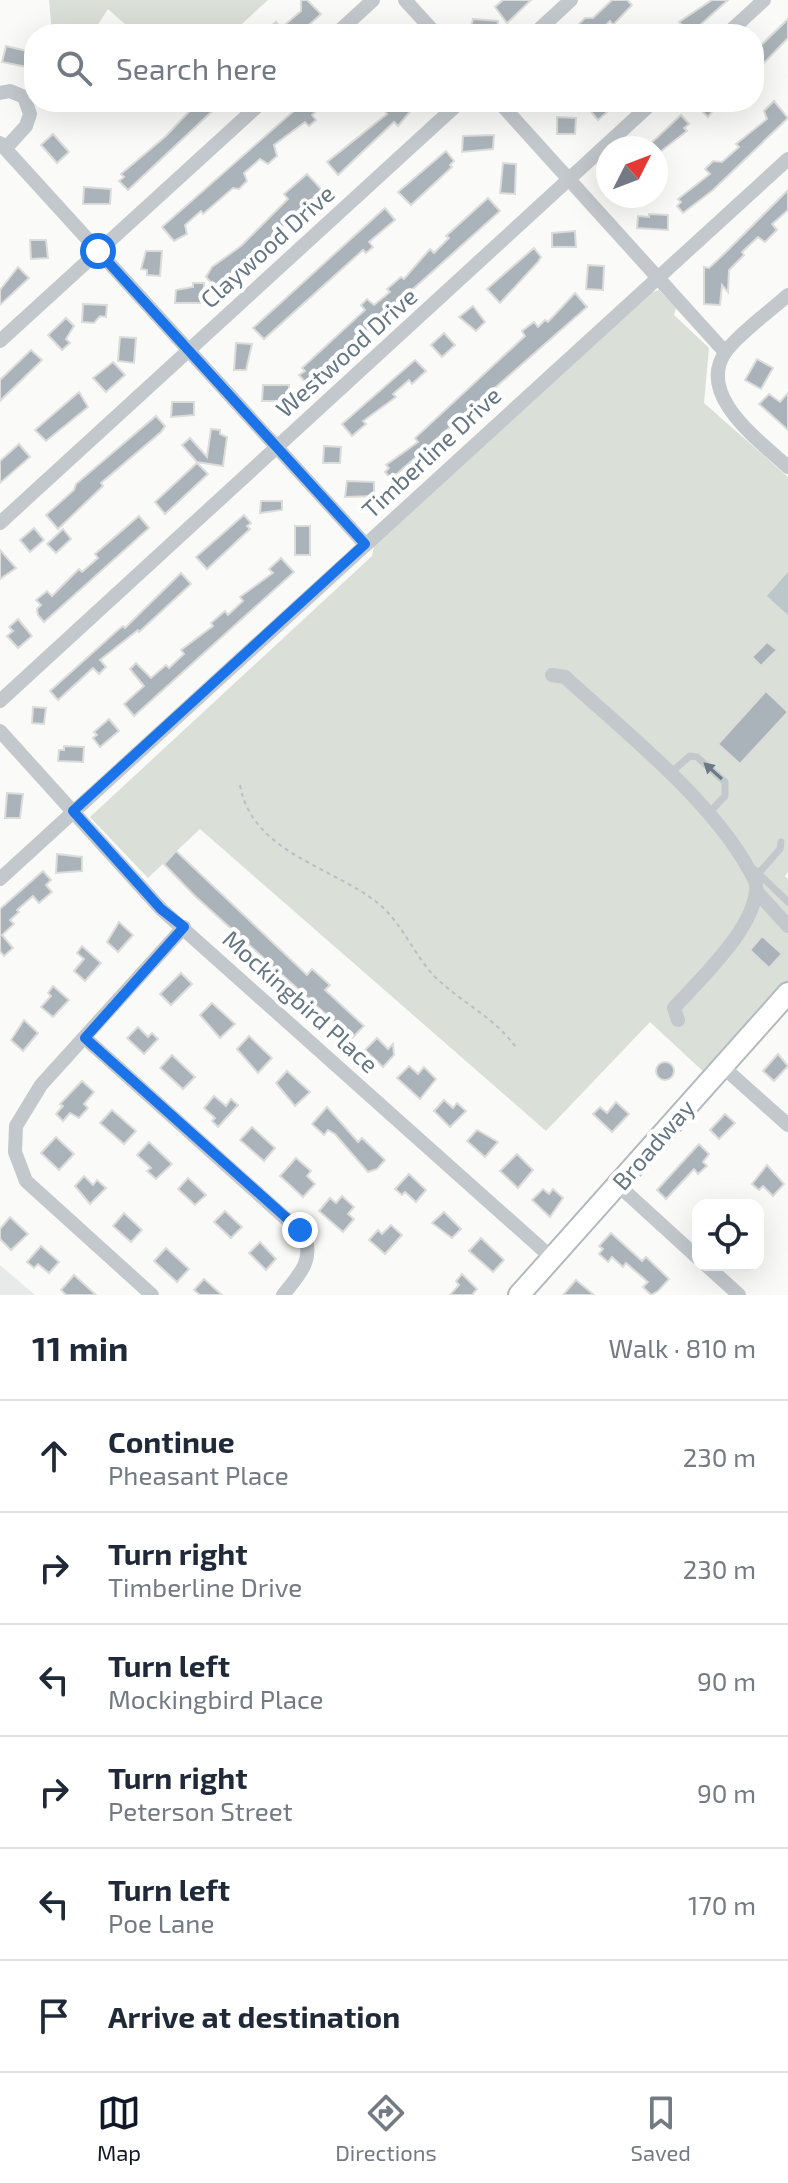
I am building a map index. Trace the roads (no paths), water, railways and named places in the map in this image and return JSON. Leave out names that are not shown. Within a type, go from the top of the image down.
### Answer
[{"type":"street","points":[[347,24],[373,0]]},
{"type":"street","points":[[405,0],[427,24]]},
{"type":"street","points":[[545,24],[571,0]]},
{"type":"street","points":[[738,24],[764,0]]},
{"type":"street","points":[[0,93],[10,91],[24,97]]},
{"type":"street","points":[[29,112],[26,126],[3,145],[365,544]]},
{"type":"street","points":[[0,341],[251,112]]},
{"type":"street","name":"Claywood Drive","points":[[0,523],[449,112]]},
{"type":"street","points":[[508,112],[725,352]]},
{"type":"street","name":"Westwood Drive","points":[[0,701],[642,112]]},
{"type":"street","name":"Timberline Drive","points":[[0,879],[788,159]]},
{"type":"street","points":[[788,295],[725,352],[719,375],[722,396],[752,434],[788,467]]},
{"type":"street","points":[[552,675],[565,677],[669,774],[708,815],[740,856],[756,883],[757,892],[731,942],[674,1008],[678,1020]]},
{"type":"street","name":"Mockingbird Place","points":[[0,731],[161,909],[552,1258]]},
{"type":"street","points":[[757,892],[788,926]]},
{"type":"street","points":[[152,1295],[26,1181],[15,1152],[16,1126],[25,1106],[184,927]]},
{"type":"street","name":"Broadway","points":[[519,1295],[788,993]]},
{"type":"street","points":[[85,1038],[304,1235],[308,1255],[305,1266],[283,1295]]},
{"type":"street","points":[[723,1067],[788,1125]]},
{"type":"street","points":[[618,1185],[692,1253]]},
{"type":"street","points":[[713,1271],[739,1295]]},
{"type":"lane","points":[[669,774],[683,759],[697,757],[725,782],[725,796],[708,815]]},
{"type":"lane","points":[[758,874],[780,849],[781,842]]},
{"type":"lane","points":[[740,856],[788,902]]}]
